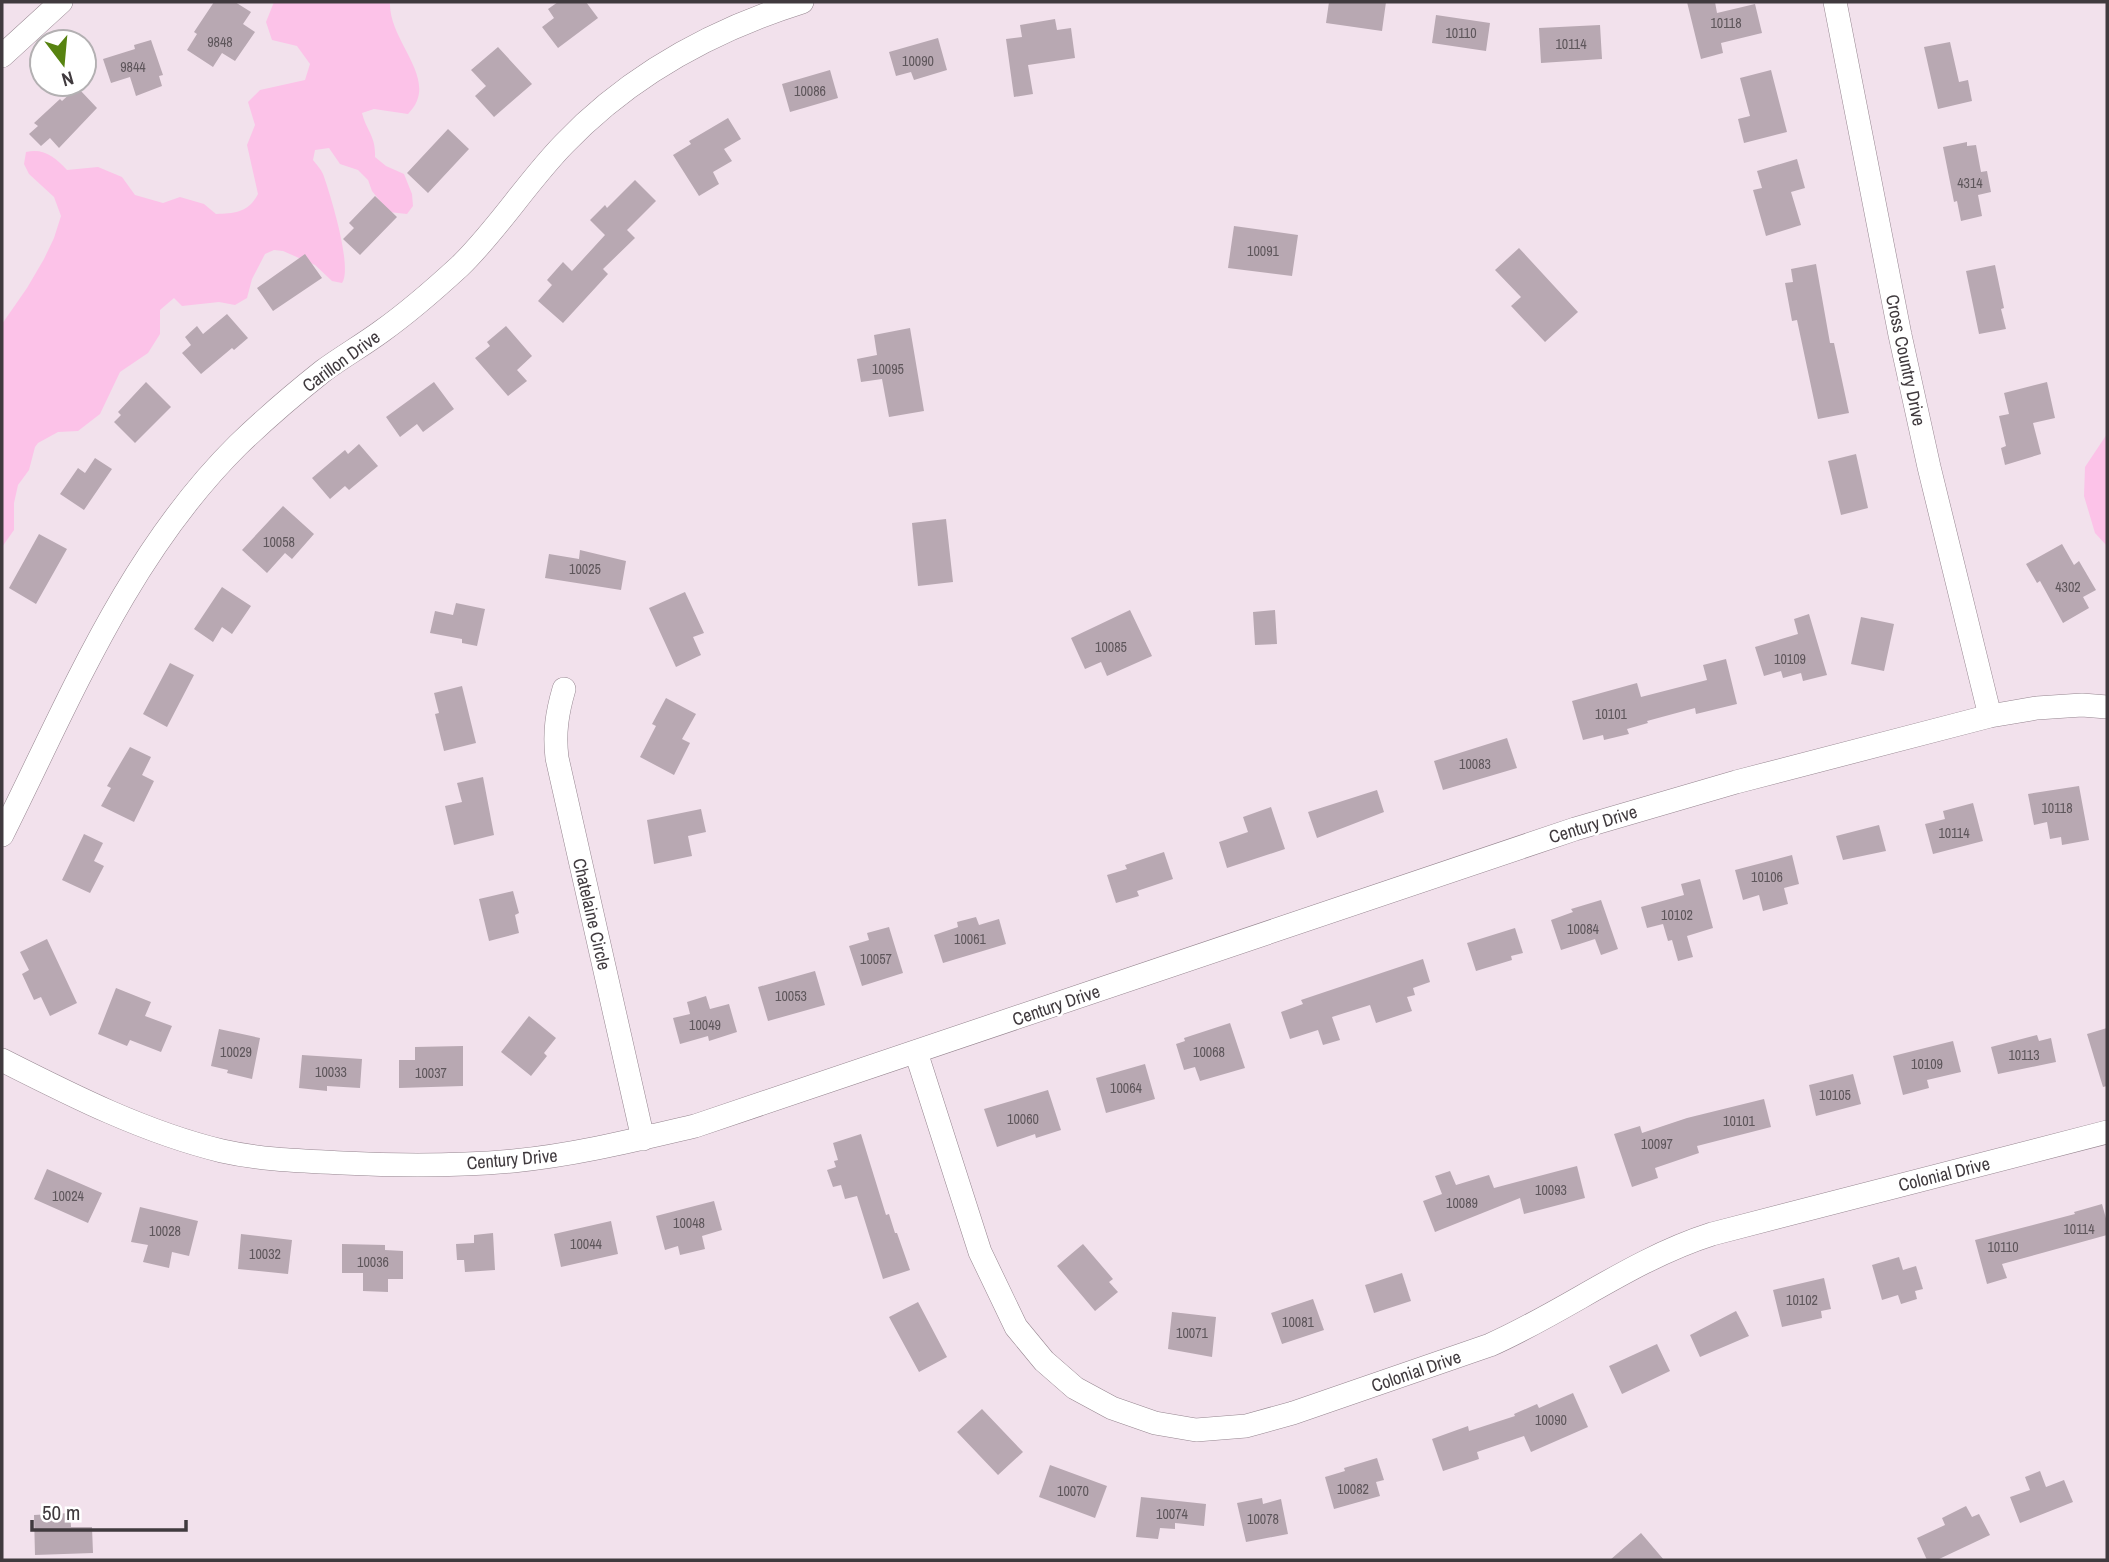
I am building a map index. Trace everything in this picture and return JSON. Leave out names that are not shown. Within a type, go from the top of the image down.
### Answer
[{"type":"street","points":[[2,56],[61,2]]},
{"type":"street","name":"Carillon Drive","points":[[2,835],[111,615],[164,531],[196,491],[238,446],[325,370],[425,298],[464,262],[564,144],[605,106],[651,72],[697,44],[754,17],[802,2]]},
{"type":"street","name":"Cross Country Drive","points":[[1835,2],[1900,335],[1929,467],[1990,716]]},
{"type":"street","name":"Chatelaine Circle","points":[[564,689],[557,711],[557,758],[643,1139]]},
{"type":"street","name":"Century Drive","points":[[2,1060],[93,1107],[223,1151],[290,1161],[440,1165],[513,1161],[580,1152],[695,1126],[1575,829],[1736,782],[1990,716],[2036,708],[2082,705],[2107,707]]},
{"type":"street","name":"Colonial Drive","points":[[916,1052],[980,1252],[1016,1327],[1044,1362],[1075,1388],[1112,1408],[1155,1423],[1196,1430],[1246,1426],[1293,1413],[1490,1345],[1520,1332],[1659,1255],[1703,1236],[2107,1132]]},
{"type":"shaded area","points":[[274,2],[390,2],[397,32],[417,74],[417,101],[408,114],[374,109],[362,113],[373,139],[375,157],[386,166],[404,174],[412,194],[413,206],[407,214],[389,212],[372,191],[368,180],[358,170],[340,164],[329,148],[315,150],[313,160],[323,174],[343,247],[345,275],[342,283],[332,281],[315,265],[283,251],[274,250],[265,254],[252,279],[247,298],[235,305],[219,302],[182,306],[174,298],[160,310],[160,334],[148,353],[120,372],[100,414],[78,431],[58,432],[35,447],[29,470],[18,485],[14,503],[14,530],[2,547],[2,324],[44,259],[61,216],[54,197],[29,174],[24,164],[26,152],[38,151],[49,155],[67,170],[98,167],[122,177],[135,195],[163,203],[180,197],[204,204],[216,214],[235,212],[250,205],[258,194],[247,145],[255,125],[248,102],[260,90],[305,80],[310,64],[297,46],[272,40],[266,22]]},
{"type":"shaded area","points":[[2107,434],[2107,546],[2095,533],[2084,496],[2085,467]]},
{"type":"building","points":[[214,2],[235,2],[251,12],[243,24],[255,32],[235,61],[222,53],[213,67],[187,50],[197,34],[194,32]]},
{"type":"building","points":[[558,2],[586,2],[598,18],[558,48],[542,27],[554,18],[548,9]]},
{"type":"building","points":[[1329,2],[1386,2],[1382,31],[1326,23]]},
{"type":"building","points":[[1687,2],[1715,2],[1717,13],[1755,4],[1762,33],[1721,43],[1723,53],[1701,59]]},
{"type":"building","points":[[1436,15],[1490,23],[1486,51],[1432,43]]},
{"type":"building","points":[[1055,19],[1057,30],[1071,28],[1075,58],[1028,65],[1033,94],[1014,97],[1006,39],[1022,37],[1020,25]]},
{"type":"building","points":[[1600,25],[1602,59],[1541,63],[1539,28]]},
{"type":"building","points":[[938,38],[947,70],[914,80],[911,72],[896,76],[889,52]]},
{"type":"building","points":[[151,40],[163,75],[159,76],[162,86],[136,96],[130,77],[111,83],[103,59],[135,49],[134,45]]},
{"type":"building","points":[[1950,42],[1959,82],[1968,80],[1972,101],[1938,109],[1924,47]]},
{"type":"building","points":[[498,47],[532,84],[494,117],[475,96],[486,86],[471,70]]},
{"type":"building","points":[[830,70],[838,98],[790,112],[782,84]]},
{"type":"building","points":[[1771,70],[1787,132],[1744,143],[1738,119],[1750,116],[1740,78]]},
{"type":"building","points":[[65,98],[88,98],[97,108],[59,148],[50,138],[41,146],[29,134],[38,126],[34,123],[60,99],[62,101]]},
{"type":"building","points":[[728,118],[741,139],[724,149],[732,161],[713,172],[719,184],[699,196],[673,155],[691,144],[689,141]]},
{"type":"building","points":[[448,129],[469,149],[428,193],[407,173]]},
{"type":"building","points":[[1967,142],[1967,146],[1976,145],[1981,172],[1987,171],[1991,192],[1978,195],[1982,216],[1961,221],[1957,201],[1954,202],[1943,147]]},
{"type":"building","points":[[1797,159],[1805,188],[1791,192],[1801,225],[1766,236],[1753,190],[1762,188],[1757,171]]},
{"type":"building","points":[[635,180],[656,201],[627,230],[635,238],[603,269],[608,274],[563,323],[538,301],[552,285],[547,280],[563,262],[572,271],[605,235],[590,220],[605,205],[607,208]]},
{"type":"building","points":[[375,196],[397,217],[360,255],[343,239],[354,228],[349,223]]},
{"type":"building","points":[[1234,226],[1298,235],[1292,276],[1228,268]]},
{"type":"building","points":[[1519,248],[1578,312],[1545,342],[1511,306],[1521,297],[1495,270]]},
{"type":"building","points":[[305,254],[322,278],[273,311],[257,288]]},
{"type":"building","points":[[1816,264],[1830,343],[1834,343],[1849,413],[1818,419],[1797,320],[1792,321],[1785,283],[1793,282],[1791,269]]},
{"type":"building","points":[[1995,265],[2006,329],[1979,334],[1966,271]]},
{"type":"building","points":[[227,314],[248,338],[201,374],[182,353],[191,345],[185,337],[197,326],[203,334]]},
{"type":"building","points":[[506,326],[532,356],[517,370],[527,381],[508,396],[475,358],[490,346],[487,342]]},
{"type":"building","points":[[910,328],[924,411],[889,417],[882,379],[861,382],[857,359],[877,355],[874,335]]},
{"type":"building","points":[[146,382],[171,407],[135,443],[114,422],[121,415],[118,412]]},
{"type":"building","points":[[434,382],[454,409],[423,432],[417,424],[400,437],[386,417]]},
{"type":"building","points":[[2047,382],[2055,418],[2033,423],[2041,454],[2005,465],[2001,448],[2006,446],[1999,416],[2009,414],[2004,393]]},
{"type":"building","points":[[359,444],[378,466],[349,490],[345,486],[330,499],[312,478],[345,450],[348,454]]},
{"type":"building","points":[[1856,454],[1868,508],[1841,515],[1828,461]]},
{"type":"building","points":[[95,458],[112,469],[84,510],[60,494],[78,468],[85,473]]},
{"type":"building","points":[[283,506],[314,534],[292,559],[285,553],[267,573],[242,550]]},
{"type":"building","points":[[946,519],[953,582],[918,586],[912,523]]},
{"type":"building","points":[[39,534],[67,549],[36,604],[9,588]]},
{"type":"building","points":[[2062,544],[2074,565],[2079,561],[2096,590],[2083,597],[2089,608],[2063,623],[2040,581],[2037,583],[2026,564]]},
{"type":"building","points":[[580,550],[626,561],[621,590],[545,578],[549,554],[579,559]]},
{"type":"building","points":[[222,587],[251,606],[232,634],[222,627],[213,642],[194,629]]},
{"type":"building","points":[[685,592],[704,633],[693,637],[701,655],[676,667],[649,608]]},
{"type":"building","points":[[456,603],[485,609],[477,646],[462,643],[462,639],[430,633],[435,611],[453,615]]},
{"type":"building","points":[[1130,610],[1152,656],[1107,676],[1101,662],[1085,669],[1071,638]]},
{"type":"building","points":[[1275,610],[1277,644],[1255,645],[1253,612]]},
{"type":"building","points":[[1809,614],[1827,675],[1803,681],[1801,673],[1783,678],[1781,671],[1764,676],[1755,647],[1798,634],[1794,619]]},
{"type":"building","points":[[1861,617],[1894,624],[1884,671],[1851,664]]},
{"type":"building","points":[[1726,659],[1737,704],[1696,714],[1695,708],[1647,721],[1648,723],[1627,729],[1629,734],[1604,740],[1603,735],[1583,740],[1572,701],[1637,683],[1641,697],[1707,680],[1703,665]]},
{"type":"building","points":[[170,663],[194,675],[167,727],[143,714]]},
{"type":"building","points":[[462,686],[476,743],[444,751],[435,714],[439,713],[434,693]]},
{"type":"building","points":[[666,698],[696,714],[682,739],[690,743],[674,775],[640,757],[656,726],[652,724]]},
{"type":"building","points":[[1507,738],[1517,768],[1443,790],[1434,761]]},
{"type":"building","points":[[130,747],[151,757],[142,775],[154,781],[134,822],[101,806],[111,788],[107,786]]},
{"type":"building","points":[[483,777],[494,835],[454,845],[445,806],[462,802],[457,783]]},
{"type":"building","points":[[2079,786],[2089,840],[2062,845],[2061,837],[2050,839],[2047,822],[2034,825],[2028,794]]},
{"type":"building","points":[[1377,790],[1384,812],[1317,838],[1308,812]]},
{"type":"building","points":[[1973,803],[1983,841],[1933,854],[1925,824],[1945,819],[1943,811]]},
{"type":"building","points":[[1271,807],[1285,849],[1227,868],[1219,842],[1248,832],[1243,817]]},
{"type":"building","points":[[701,809],[706,832],[688,836],[692,856],[654,864],[647,820]]},
{"type":"building","points":[[1879,825],[1886,851],[1843,860],[1836,836]]},
{"type":"building","points":[[84,834],[103,843],[94,861],[104,866],[90,893],[62,880]]},
{"type":"building","points":[[1164,852],[1173,879],[1137,891],[1139,896],[1116,903],[1107,875],[1127,869],[1125,865]]},
{"type":"building","points":[[1792,855],[1799,884],[1784,888],[1788,904],[1763,911],[1759,895],[1743,900],[1735,870]]},
{"type":"building","points":[[1700,879],[1713,928],[1687,936],[1693,957],[1678,961],[1672,940],[1668,941],[1663,924],[1647,928],[1641,907],[1684,895],[1681,884]]},
{"type":"building","points":[[513,891],[519,913],[515,915],[519,933],[489,941],[479,899]]},
{"type":"building","points":[[1601,900],[1618,949],[1601,955],[1595,939],[1561,950],[1551,920],[1573,912],[1571,909]]},
{"type":"building","points":[[976,917],[979,925],[999,919],[1006,944],[943,963],[934,935],[958,927],[957,922]]},
{"type":"building","points":[[889,927],[903,973],[862,986],[849,946],[869,940],[867,933]]},
{"type":"building","points":[[1515,928],[1523,953],[1511,956],[1512,960],[1476,971],[1467,943]]},
{"type":"building","points":[[47,939],[77,1003],[50,1016],[41,997],[34,1000],[22,974],[29,970],[20,952]]},
{"type":"building","points":[[1423,959],[1430,982],[1413,988],[1415,995],[1407,997],[1412,1011],[1376,1023],[1370,1005],[1332,1017],[1340,1040],[1323,1045],[1318,1030],[1290,1039],[1281,1012],[1303,1004],[1301,1000]]},
{"type":"building","points":[[815,971],[825,1005],[768,1021],[758,987]]},
{"type":"building","points":[[116,988],[151,1002],[145,1016],[172,1026],[161,1052],[130,1040],[127,1046],[98,1034]]},
{"type":"building","points":[[706,996],[710,1009],[729,1004],[737,1032],[709,1041],[708,1036],[680,1044],[673,1018],[690,1014],[687,1002]]},
{"type":"building","points":[[529,1016],[556,1038],[544,1053],[547,1056],[531,1076],[501,1052]]},
{"type":"building","points":[[1230,1023],[1245,1068],[1200,1081],[1195,1067],[1184,1070],[1176,1044],[1185,1041],[1184,1038]]},
{"type":"building","points":[[2107,1028],[2107,1086],[2103,1087],[2087,1034]]},
{"type":"building","points":[[219,1029],[260,1038],[252,1079],[211,1066]]},
{"type":"building","points":[[2037,1035],[2039,1041],[2051,1038],[2056,1062],[1998,1074],[1991,1047]]},
{"type":"building","points":[[1953,1041],[1961,1072],[1927,1080],[1929,1088],[1903,1095],[1893,1056]]},
{"type":"building","points":[[463,1046],[463,1086],[399,1088],[399,1060],[415,1060],[415,1047]]},
{"type":"building","points":[[302,1055],[362,1059],[360,1088],[327,1086],[327,1091],[299,1088]]},
{"type":"building","points":[[1145,1064],[1155,1099],[1106,1113],[1096,1078]]},
{"type":"building","points":[[1853,1074],[1861,1104],[1816,1116],[1809,1085]]},
{"type":"building","points":[[1048,1090],[1061,1130],[1036,1138],[1035,1134],[997,1147],[984,1109]]},
{"type":"building","points":[[1764,1099],[1771,1127],[1697,1146],[1699,1153],[1655,1168],[1658,1178],[1632,1187],[1614,1134],[1640,1126],[1642,1133],[1687,1118]]},
{"type":"building","points":[[861,1134],[886,1215],[889,1214],[910,1270],[883,1279],[857,1196],[845,1199],[841,1185],[833,1187],[827,1170],[836,1167],[834,1161],[838,1160],[833,1143]]},
{"type":"building","points":[[1577,1166],[1585,1198],[1524,1214],[1520,1198],[1435,1232],[1423,1201],[1442,1194],[1435,1176],[1450,1171],[1456,1185],[1489,1175],[1494,1188]]},
{"type":"building","points":[[47,1169],[102,1193],[88,1223],[34,1199]]},
{"type":"building","points":[[714,1201],[722,1230],[702,1236],[705,1249],[680,1255],[678,1246],[665,1250],[656,1216]]},
{"type":"building","points":[[2102,1204],[2107,1235],[2002,1264],[2007,1278],[1987,1284],[1975,1240],[2075,1214],[2074,1212]]},
{"type":"building","points":[[140,1207],[198,1221],[189,1256],[172,1252],[169,1268],[143,1262],[148,1245],[131,1242]]},
{"type":"building","points":[[611,1221],[618,1254],[561,1267],[554,1234]]},
{"type":"building","points":[[493,1233],[495,1270],[465,1272],[464,1260],[457,1260],[456,1244],[474,1243],[474,1235]]},
{"type":"building","points":[[241,1234],[292,1240],[288,1274],[238,1269]]},
{"type":"building","points":[[342,1244],[385,1245],[385,1250],[403,1251],[403,1279],[388,1279],[388,1292],[363,1291],[363,1273],[342,1273]]},
{"type":"building","points":[[1083,1244],[1113,1279],[1109,1282],[1118,1292],[1095,1311],[1057,1266]]},
{"type":"building","points":[[1899,1257],[1903,1270],[1916,1266],[1923,1289],[1915,1291],[1917,1299],[1901,1304],[1898,1295],[1882,1300],[1872,1265]]},
{"type":"building","points":[[1402,1273],[1411,1301],[1374,1313],[1365,1285]]},
{"type":"building","points":[[1824,1278],[1831,1309],[1821,1311],[1822,1318],[1782,1327],[1773,1290]]},
{"type":"building","points":[[1313,1299],[1324,1330],[1282,1344],[1271,1313]]},
{"type":"building","points":[[918,1302],[947,1357],[919,1372],[889,1317]]},
{"type":"building","points":[[1736,1311],[1749,1336],[1700,1357],[1690,1335]]},
{"type":"building","points":[[1172,1312],[1216,1317],[1212,1357],[1168,1349]]},
{"type":"building","points":[[1657,1344],[1670,1371],[1622,1394],[1609,1366]]},
{"type":"building","points":[[1573,1393],[1588,1427],[1531,1452],[1524,1436],[1477,1452],[1479,1459],[1443,1471],[1432,1439],[1468,1426],[1469,1431],[1515,1416],[1514,1414],[1537,1404],[1539,1408]]},
{"type":"building","points":[[982,1409],[1023,1452],[998,1475],[957,1432]]},
{"type":"building","points":[[1377,1458],[1384,1480],[1376,1482],[1380,1496],[1334,1509],[1325,1477]]},
{"type":"building","points":[[1050,1465],[1107,1486],[1095,1518],[1039,1497]]},
{"type":"building","points":[[2040,1471],[2046,1487],[2064,1480],[2073,1502],[2020,1523],[2010,1497],[2030,1490],[2025,1477]]},
{"type":"building","points":[[1141,1497],[1206,1504],[1204,1526],[1175,1523],[1175,1529],[1160,1528],[1158,1539],[1136,1537]]},
{"type":"building","points":[[1262,1498],[1263,1504],[1281,1499],[1288,1534],[1246,1542],[1237,1503]]},
{"type":"building","points":[[1966,1506],[1972,1517],[1979,1514],[1990,1535],[1937,1560],[1927,1560],[1917,1538],[1945,1525],[1942,1518]]},
{"type":"building","points":[[70,1513],[71,1527],[92,1527],[93,1553],[35,1555],[34,1515]]},
{"type":"building","points":[[1641,1533],[1664,1560],[1610,1560]]}]
